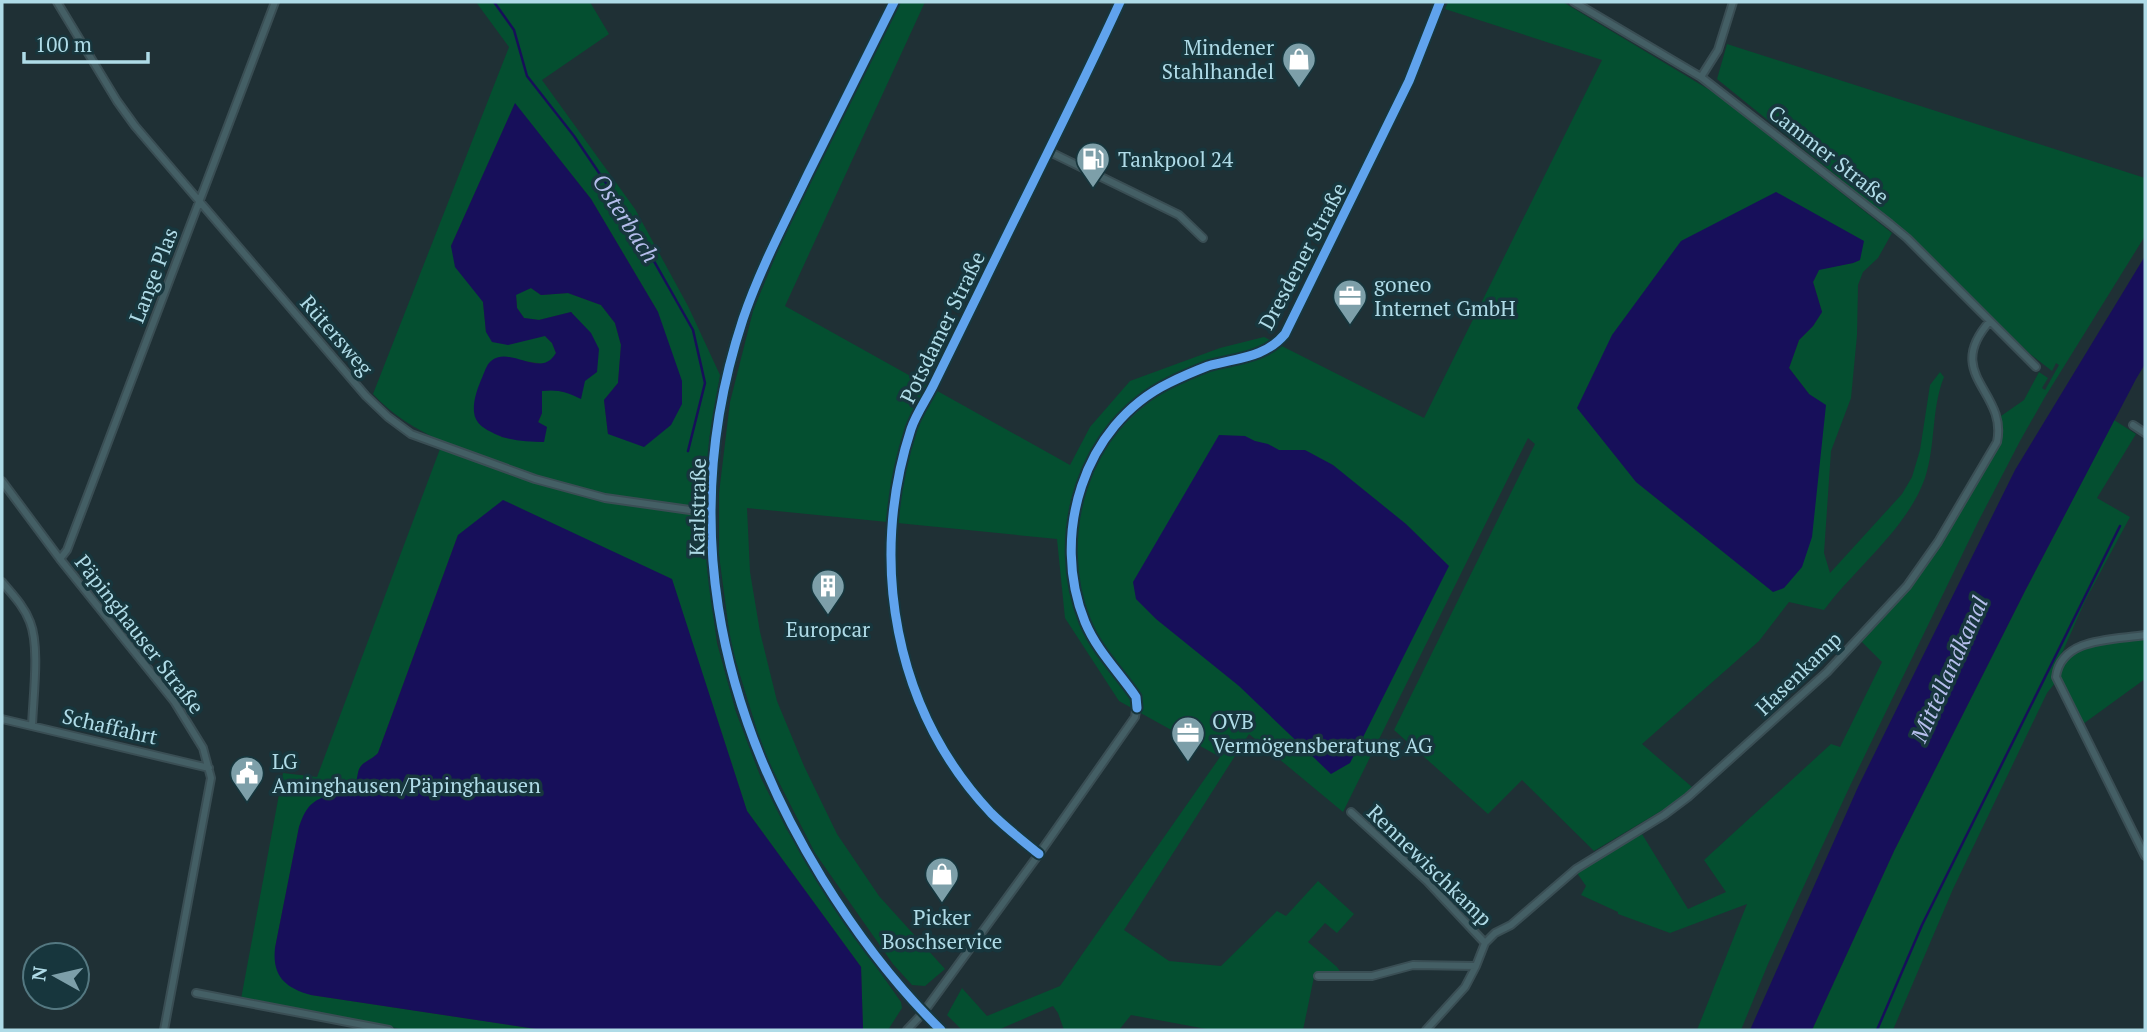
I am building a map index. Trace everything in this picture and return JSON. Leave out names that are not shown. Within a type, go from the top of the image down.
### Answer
[{"type":"street","name":"Rütersweg","points":[[57,2],[135,126],[366,396],[411,435],[471,458],[604,498],[711,513]]},
{"type":"street","name":"Lange Plas","points":[[60,559],[67,550],[275,2]]},
{"type":"street","name":"Karlstraße","points":[[894,2],[775,242],[744,318],[719,417],[711,513],[713,570],[719,618],[743,712],[785,814],[837,902],[864,940],[923,1013],[941,1030]]},
{"type":"street","name":"Potsdamer Straße","points":[[1040,854],[1010,830],[969,787],[931,727],[902,645],[891,585],[894,500],[912,426],[1120,2]]},
{"type":"street","name":"Dresdener Straße","points":[[1040,854],[1127,730],[1137,708],[1136,697],[1096,644],[1077,599],[1071,538],[1076,499],[1086,474],[1098,450],[1130,409],[1150,394],[1166,384],[1209,366],[1241,360],[1268,350],[1285,334],[1409,82],[1440,2]]},
{"type":"street","name":"Cammer Straße","points":[[1574,2],[1701,77],[1907,238],[2036,367]]},
{"type":"street","points":[[1701,77],[1718,50],[1733,2]]},
{"type":"street","points":[[1048,152],[1179,215],[1203,238]]},
{"type":"street","name":"Hasenkamp","points":[[1485,943],[1495,933],[1524,915],[1576,869],[1664,815],[1688,797],[1827,672],[1907,586],[1938,542],[1997,442],[1998,423],[1973,369],[1971,356],[1977,337],[1990,321]]},
{"type":"street","points":[[2133,425],[2145,433]]},
{"type":"street","name":"Päpinghauser Straße","points":[[2,481],[60,559],[174,701],[203,748],[209,768],[211,778],[164,1030]]},
{"type":"street","points":[[2,582],[23,607],[31,624],[34,645],[32,726]]},
{"type":"street","points":[[2145,635],[2074,648],[2060,662],[2056,677],[2145,856]]},
{"type":"street","name":"Schaffahrt","points":[[2,719],[209,768]]},
{"type":"street","name":"Rennewischkamp","points":[[1351,812],[1427,881],[1485,943]]},
{"type":"street","points":[[907,1030],[923,1013],[1040,854]]},
{"type":"street","points":[[1426,1030],[1465,986],[1485,943]]},
{"type":"street","points":[[1318,975],[1372,976],[1413,965],[1476,966]]},
{"type":"street","points":[[196,993],[389,1030]]},
{"type":"green space","points":[[476,2],[590,2],[609,34],[542,80],[635,209],[688,306],[720,375],[710,435],[704,498],[707,567],[717,643],[736,712],[761,778],[786,828],[832,904],[901,1002],[902,1008],[888,1030],[863,1030],[861,967],[747,811],[672,580],[458,535],[378,753],[361,766],[353,786],[318,800],[302,819],[275,948],[311,995],[543,1030],[407,1030],[241,999],[283,773],[317,777],[440,449],[441,441],[405,421],[373,394],[509,47]],"holes":[[[515,104],[591,199],[658,312],[608,434],[604,400],[618,383],[621,345],[615,323],[601,305],[568,293],[541,295],[531,288],[516,294],[517,308],[524,318],[539,320],[572,312],[570,393],[542,391],[542,413],[538,423],[543,442],[501,437],[499,357],[544,364],[551,361],[556,353],[545,336],[486,332],[483,302],[451,246]]]},
{"type":"green space","points":[[901,2],[925,2],[785,306],[1070,465],[1090,427],[1130,381],[1220,348],[1264,337],[1424,418],[1602,60],[1445,9],[1448,2],[1563,2],[1718,95],[1892,233],[1878,258],[1863,272],[1858,285],[1851,398],[1831,451],[1824,553],[1830,573],[1902,494],[1912,477],[1920,450],[1930,385],[1940,372],[1944,377],[1937,402],[1925,478],[1917,497],[1894,531],[1824,610],[1789,602],[1759,641],[1642,744],[1692,787],[1676,802],[1594,851],[1522,780],[1488,814],[1394,730],[1535,444],[1528,438],[1343,812],[1249,734],[1124,930],[1169,961],[1221,966],[1277,911],[1286,916],[1318,881],[1354,914],[1337,933],[1325,923],[1308,942],[1337,967],[1344,977],[1314,977],[1303,1030],[1212,1030],[1131,1015],[1119,1030],[1064,1030],[1053,1006],[998,1030],[962,1030],[947,1015],[962,988],[987,1016],[1060,986],[1220,757],[1119,701],[1065,618],[1057,539],[747,508],[750,572],[760,632],[777,701],[804,766],[837,834],[879,896],[945,969],[925,986],[912,985],[893,964],[815,853],[764,753],[731,646],[719,555],[719,493],[730,402],[753,311],[782,240]],"holes":[[[1776,192],[1860,260],[1819,269],[1813,282],[1822,312],[1799,340],[1789,368],[1809,394],[1636,482]]]},
{"type":"green space","points":[[1727,44],[2145,178],[2145,236],[2045,397],[1978,522],[1849,788],[1768,964],[1741,1030],[1697,1030],[1747,904],[1670,933],[1618,914],[1581,895],[1586,886],[1577,873],[1642,834],[1688,909],[1726,892],[1704,860],[1831,744],[1840,747],[1882,662],[1861,641],[1911,587],[1944,537],[2002,437],[2001,416],[2024,400],[2039,372],[2048,378],[2042,388],[2045,390],[2059,365],[2056,363],[2052,371],[2030,354],[1901,228],[1717,79]]},
{"type":"green space","points":[[2114,420],[2136,434],[2097,498],[2130,517],[2056,662],[2053,671],[2055,683],[2047,693],[1953,889],[1893,1030],[1812,1030],[1894,851]]},
{"type":"green space","points":[[2145,637],[2145,679],[2083,724],[2060,678],[2062,662],[2078,649]]},
{"type":"water","points":[[515,103],[591,199],[658,312],[682,381],[682,404],[671,425],[644,447],[608,434],[604,400],[618,383],[621,345],[615,323],[601,305],[568,293],[541,295],[531,288],[516,295],[517,308],[524,318],[539,320],[571,312],[591,333],[599,349],[597,372],[585,381],[581,399],[553,390],[542,391],[542,413],[538,422],[547,427],[544,442],[519,441],[501,436],[481,426],[476,420],[474,404],[477,392],[491,361],[507,357],[542,363],[556,353],[545,336],[508,345],[492,342],[486,332],[483,302],[455,267],[451,246]]},
{"type":"water","points":[[1776,192],[1864,241],[1860,260],[1819,270],[1813,282],[1822,312],[1799,340],[1789,368],[1809,394],[1826,405],[1812,537],[1802,567],[1784,588],[1773,592],[1636,482],[1577,408],[1612,335],[1681,241]]},
{"type":"water","name":"Mittellandkanal","points":[[2145,256],[2145,364],[2026,589],[1894,851],[1812,1030],[1750,1030],[1858,787],[2015,470]]},
{"type":"water","points":[[1219,435],[1245,436],[1279,450],[1305,450],[1333,465],[1406,524],[1449,566],[1350,763],[1331,774],[1239,686],[1156,619],[1136,599],[1133,582]]},
{"type":"water","points":[[503,500],[672,579],[747,811],[861,967],[863,1030],[543,1030],[311,995],[294,989],[282,979],[276,966],[275,948],[302,819],[308,808],[317,800],[353,787],[361,766],[378,753],[458,535]]},
{"type":"waterway","name":"Osterbach","points":[[494,2],[514,30],[527,76],[574,136],[629,217],[693,330],[705,383],[688,451]]},
{"type":"waterway","points":[[1877,1030],[1922,925],[2120,526]]},
{"type":"cycle path","points":[[894,2],[773,246],[743,319],[723,392],[713,465],[711,537],[718,608],[733,677],[756,745],[786,812],[848,919],[892,977],[941,1030]]},
{"type":"cycle path","points":[[1039,854],[991,813],[958,772],[932,728],[912,681],[898,632],[892,581],[892,530],[898,479],[913,423],[1120,2]]},
{"type":"cycle path","points":[[1137,708],[1136,697],[1090,633],[1075,589],[1071,554],[1074,520],[1082,486],[1095,454],[1115,426],[1139,402],[1169,383],[1208,366],[1259,353],[1285,334],[1409,81],[1440,2]]},
{"type":"place","name":"Mindener Stahlhandel","points":[[1299,89]]},
{"type":"place","name":"Tankpool 24","points":[[1093,189]]},
{"type":"place","name":"goneo Internet GmbH","points":[[1350,326]]},
{"type":"place","name":"Europcar","points":[[828,616]]},
{"type":"place","name":"OVB Vermögensberatung AG","points":[[1188,763]]},
{"type":"place","name":"LG Aminghausen/Päpinghausen","points":[[247,803]]},
{"type":"place","name":"Picker Boschservice","points":[[942,904]]}]
